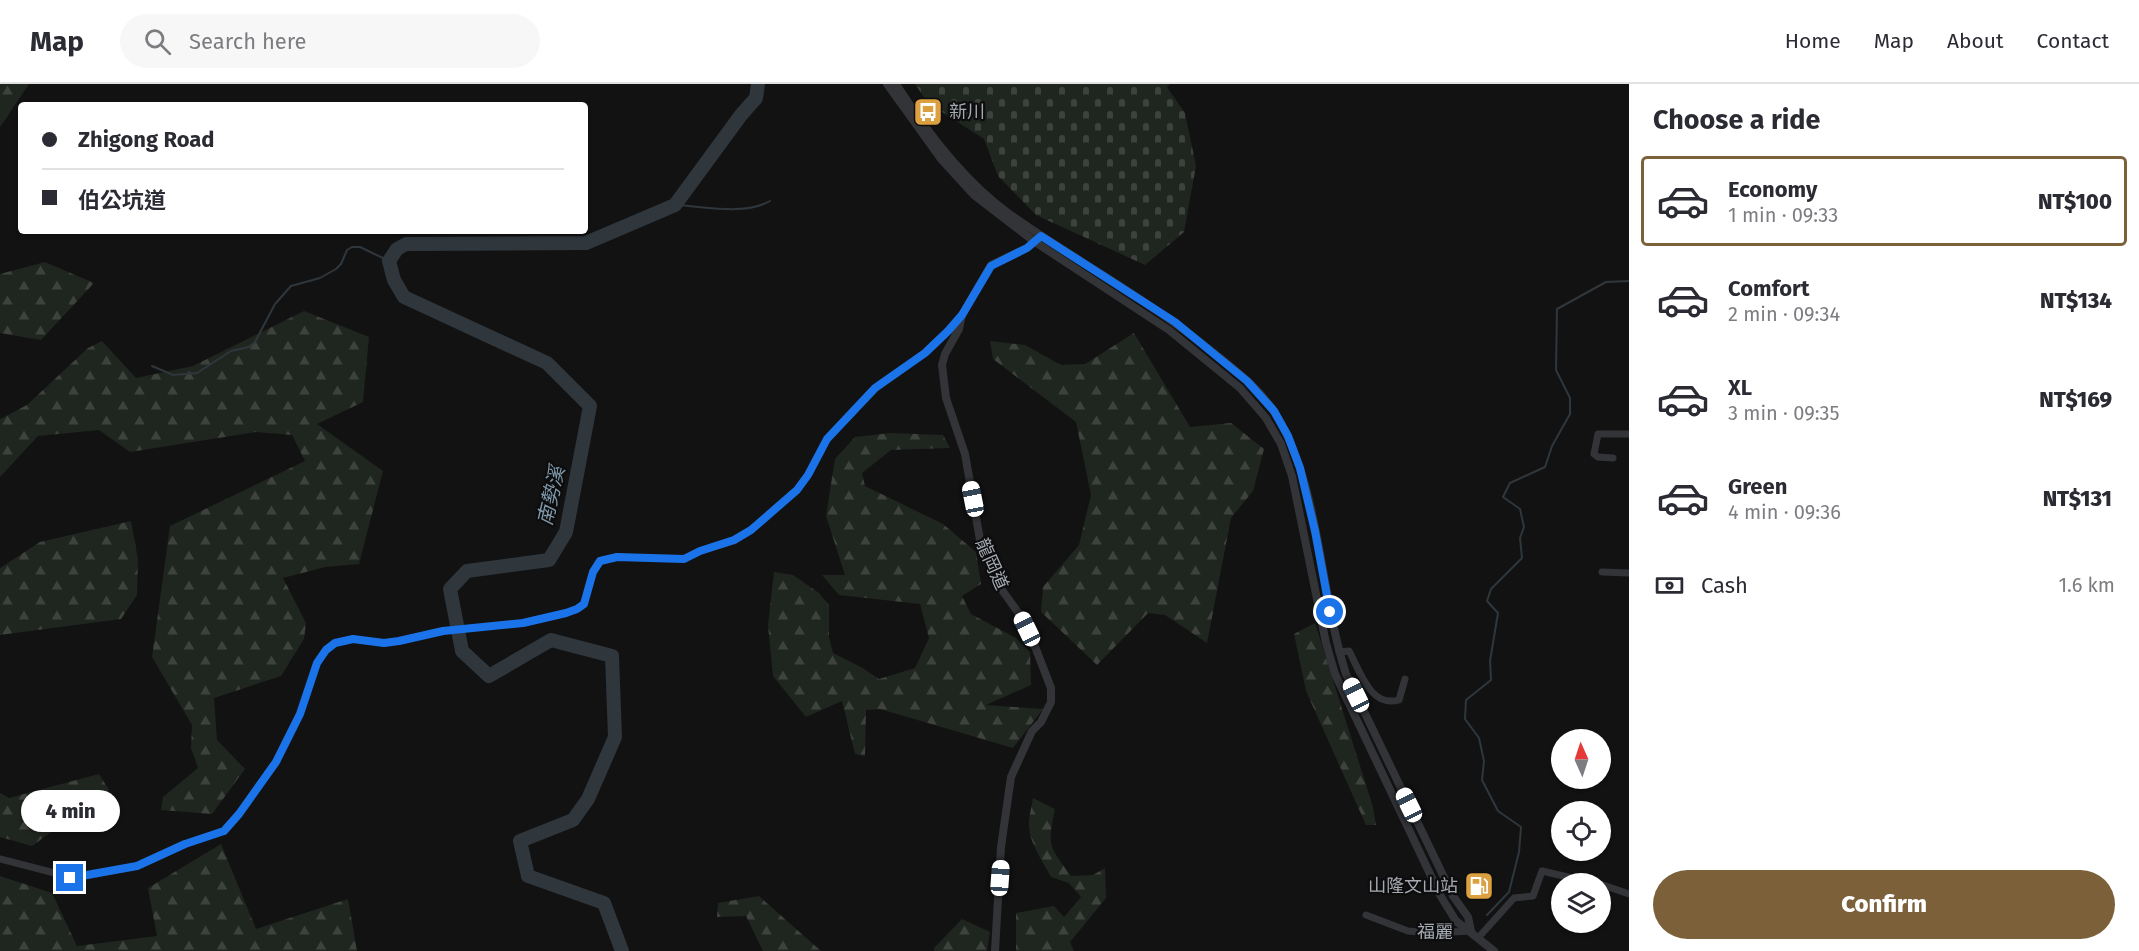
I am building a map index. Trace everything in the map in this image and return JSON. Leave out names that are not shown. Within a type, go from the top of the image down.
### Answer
[{"type":"street","points":[[887,84],[936,153],[968,188],[1001,218],[1038,239],[1172,326],[1247,381],[1274,411],[1295,452],[1339,652],[1346,674],[1453,896],[1467,917],[1471,931]]},
{"type":"street","points":[[896,84],[933,135],[980,189],[1038,239]]},
{"type":"street","name":"龍岡道","points":[[995,951],[1001,847],[1011,777],[1032,731],[1041,722],[1051,702],[1051,688],[1034,644],[1020,615],[1002,590],[980,540],[965,454],[946,398],[942,373],[945,354],[959,329],[962,315],[991,266],[1027,248],[1038,239]]},
{"type":"street","points":[[0,859],[70,878],[137,866],[176,848],[224,831],[276,762],[300,714],[317,663],[326,650],[335,643],[353,639],[384,643],[443,631],[523,623],[577,609],[584,604],[593,572],[600,561],[617,557],[684,559],[734,540],[751,530],[797,490],[808,475],[827,439],[875,388],[925,353],[962,315]]},
{"type":"street","points":[[1172,326],[1240,388],[1266,418],[1281,444],[1292,476],[1326,644],[1335,674],[1440,895],[1456,921],[1494,951]]},
{"type":"street","points":[[1240,388],[1247,381]]},
{"type":"street","points":[[1613,458],[1598,457],[1594,454],[1596,436],[1598,434],[1629,434]]},
{"type":"street","points":[[1311,562],[1320,560]]},
{"type":"street","points":[[1602,572],[1629,573]]},
{"type":"street","points":[[1339,652],[1349,651],[1373,694],[1381,700],[1390,702],[1399,700],[1406,679]]},
{"type":"street","points":[[1371,752],[1381,747]]},
{"type":"street","points":[[1478,938],[1514,898],[1533,896],[1542,871],[1551,873]]},
{"type":"street","points":[[1611,888],[1629,894]]},
{"type":"street","name":"福麗","points":[[1366,915],[1408,932],[1471,931]]},
{"type":"green space","points":[[0,84],[29,84],[0,127]]},
{"type":"green space","points":[[915,84],[1170,84],[1167,87],[1185,113],[1196,166],[1184,232],[1145,265],[1036,215],[998,176],[984,139],[928,103]]},
{"type":"green space","points":[[45,262],[94,283],[41,340],[0,333],[0,274]]},
{"type":"green space","points":[[304,311],[369,337],[363,402],[317,424],[383,471],[359,564],[325,567],[283,578],[306,623],[304,639],[281,676],[214,698],[217,740],[245,769],[212,814],[161,810],[163,797],[198,768],[191,748],[192,725],[152,657],[170,526],[305,461],[292,435],[256,432],[130,452],[99,430],[38,436],[0,477],[0,419],[27,405],[88,348],[102,341],[136,378],[193,366]]},
{"type":"green space","points":[[1134,333],[1190,427],[1231,423],[1264,449],[1253,491],[1231,518],[1207,643],[1165,615],[1148,613],[1097,665],[1041,612],[1043,587],[1079,545],[1091,495],[1076,422],[993,359],[990,341],[1025,345],[1061,365],[1085,364]]},
{"type":"green space","points":[[891,433],[943,435],[950,448],[891,450],[862,473],[865,486],[943,524],[976,552],[981,584],[962,596],[971,614],[1016,638],[1030,652],[1031,685],[986,705],[1043,709],[1013,748],[880,709],[866,710],[865,756],[855,754],[842,701],[806,717],[773,676],[768,625],[774,572],[793,575],[819,593],[829,605],[829,637],[833,653],[879,679],[915,668],[929,638],[920,604],[839,595],[822,575],[845,575],[826,516],[835,459],[855,437]]},
{"type":"green space","points":[[131,521],[138,559],[137,595],[121,619],[0,635],[0,568],[40,542]]},
{"type":"green space","points":[[1315,623],[1373,807],[1376,825],[1366,825],[1306,691],[1294,634]]},
{"type":"green space","points":[[99,774],[109,790],[32,846],[0,837],[0,793],[9,798]]},
{"type":"green space","points":[[1033,798],[1055,809],[1051,832],[1052,846],[1071,876],[1093,875],[1105,868],[1106,898],[1070,942],[1074,951],[1016,951],[1016,913],[1054,906],[1064,917],[1081,897],[1069,883],[1051,877],[1037,851],[1029,830]]},
{"type":"green space","points":[[221,844],[256,929],[348,899],[357,951],[0,951],[0,876],[52,893],[77,946],[157,936],[148,888]]},
{"type":"green space","points":[[759,896],[821,951],[763,951],[746,916],[717,917],[718,903]]},
{"type":"green space","points":[[962,919],[990,932],[987,951],[934,951],[934,948]]},
{"type":"waterway","name":"南勢溪","points":[[622,951],[604,903],[528,876],[520,841],[573,820],[588,799],[615,737],[612,656],[551,640],[489,676],[462,651],[450,589],[467,571],[549,560],[566,532],[590,406],[547,363],[404,297],[394,280],[389,261],[397,249],[406,244],[586,243],[675,205],[756,98],[758,84]]},
{"type":"waterway","points":[[675,205],[736,209],[759,206],[770,201]]},
{"type":"waterway","points":[[152,366],[173,375],[197,373],[231,351],[249,347],[255,342],[275,304],[291,286],[320,278],[336,269],[341,264],[347,250],[352,247],[360,247],[389,261]]},
{"type":"waterway","points":[[1487,915],[1509,892],[1519,852],[1521,827],[1498,811],[1482,780],[1484,761],[1479,738],[1465,719],[1466,700],[1491,680],[1490,661],[1498,613],[1487,601],[1491,589],[1522,558],[1520,538],[1524,527],[1520,509],[1503,497],[1510,483],[1545,467],[1552,446],[1570,414],[1570,398],[1556,370],[1557,309],[1606,282],[1629,281]]},
{"type":"place","name":"新川","points":[[928,112]]},
{"type":"place","name":"山隆文山站","points":[[1479,886]]},
{"type":"route","points":[[70,878],[137,866],[185,844],[224,831],[276,762],[300,714],[317,663],[326,650],[335,643],[353,639],[384,643],[443,631],[523,623],[566,613],[584,604],[593,572],[600,561],[617,557],[684,559],[734,540],[751,530],[797,490],[808,475],[827,439],[875,388],[925,353],[948,331],[962,315],[991,266],[1027,248],[1041,236],[1175,322],[1247,381],[1274,411],[1288,436],[1300,468],[1315,531],[1330,612]]}]
